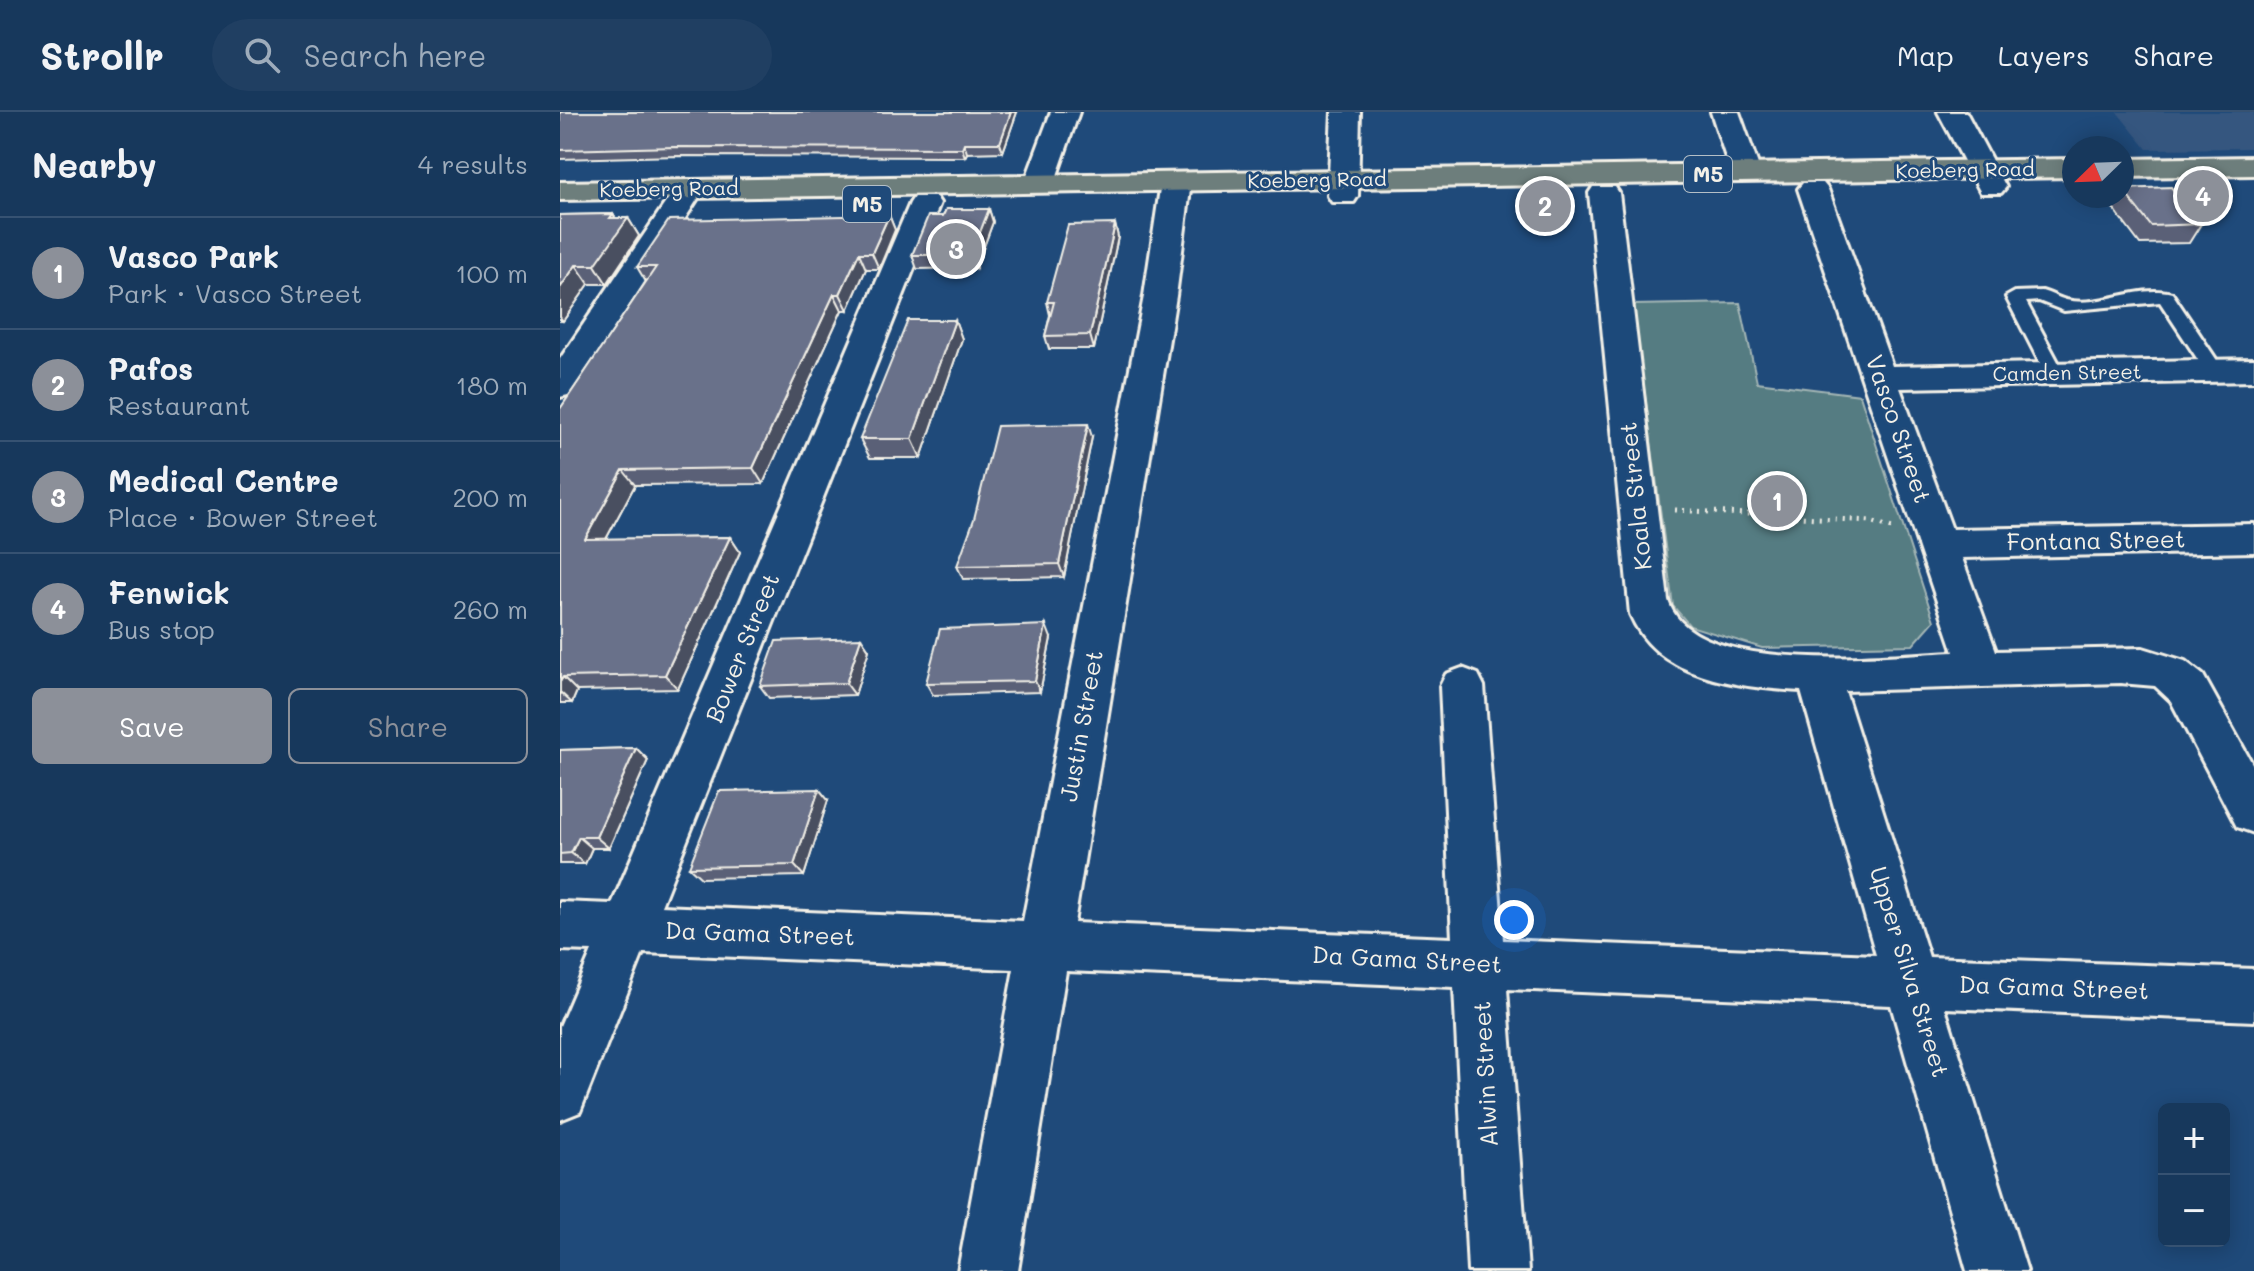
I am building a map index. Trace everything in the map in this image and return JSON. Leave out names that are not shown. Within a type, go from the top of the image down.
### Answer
[{"type":"main road","points":[[2134,168],[2254,166]]},
{"type":"main road","name":"Koeberg Road","points":[[1343,188],[1604,193],[1813,189],[1986,178],[2062,169]]},
{"type":"main road","name":"Koeberg Road","points":[[560,191],[683,198],[925,203],[1175,190],[1343,188],[1746,173],[1986,178],[2062,184]]},
{"type":"main road","points":[[2134,185],[2254,183]]},
{"type":"main road","name":"Koeberg Road","points":[[560,208],[683,198],[1039,184],[1175,190]]},
{"type":"street","points":[[1039,184],[1065,112]]},
{"type":"street","points":[[1343,188],[1346,112]]},
{"type":"street","points":[[1725,112],[1746,173]]},
{"type":"street","points":[[1952,112],[1986,178]]},
{"type":"street","name":"Vasco Street","points":[[1813,189],[1981,669]]},
{"type":"street","name":"Justin Street","points":[[988,1271],[1135,421],[1160,296],[1175,190]]},
{"type":"street","name":"Koala Street","points":[[1604,193],[1647,600],[1661,631],[1676,644],[1697,655],[1737,666],[1818,674]]},
{"type":"street","points":[[560,386],[683,198]]},
{"type":"street","name":"Bower Street","points":[[560,1092],[925,203]]},
{"type":"street","name":"Camden Street","points":[[1880,377],[2254,370]]},
{"type":"street","name":"Fontana Street","points":[[1938,544],[2254,538]]},
{"type":"street","points":[[1818,674],[2143,665],[2170,673],[2187,688],[2254,812]]},
{"type":"street","name":"Upper Silva Street","points":[[1818,674],[1997,1271]]},
{"type":"street","name":"Alwin Street","points":[[1462,686],[1498,1271]]},
{"type":"street","name":"Da Gama Street","points":[[560,926],[1045,943],[1913,984],[2254,995]]},
{"type":"lane","points":[[2054,373],[2015,297],[2042,296],[2064,306],[2129,302],[2139,296],[2166,297],[2215,371]]},
{"type":"path","points":[[1635,508],[1871,521],[1938,544]]},
{"type":"shaded area","points":[[2117,112],[2254,112],[2254,148],[2147,149]]},
{"type":"green space","points":[[1740,303],[1757,382],[1860,395],[1934,621],[1913,645],[1762,648],[1690,626],[1673,606],[1633,305]]},
{"type":"building","points":[[560,112],[1011,112],[1000,143],[964,143],[962,148],[675,147],[560,150]]},
{"type":"building","points":[[2171,187],[2201,224],[2151,226],[2134,204],[2134,189]]},
{"type":"building","points":[[946,209],[989,209],[971,255],[912,255],[928,216],[943,216]]},
{"type":"building","points":[[613,214],[610,218],[628,218],[595,265],[576,265],[560,288],[560,215]]},
{"type":"building","points":[[889,215],[872,253],[859,253],[840,294],[834,294],[753,468],[623,470],[585,539],[730,537],[665,675],[563,677],[560,682],[560,409],[656,267],[637,267],[669,220]]},
{"type":"building","points":[[1115,224],[1090,335],[1045,336],[1054,302],[1047,302],[1068,225]]},
{"type":"building","points":[[908,320],[955,320],[912,439],[860,439]]},
{"type":"building","points":[[1088,424],[1059,564],[957,566],[974,519],[997,426]]},
{"type":"building","points":[[1046,625],[1035,681],[926,683],[940,629]]},
{"type":"building","points":[[861,638],[846,683],[760,686],[776,641]]},
{"type":"building","points":[[636,748],[596,837],[579,837],[571,853],[560,854],[560,750]]},
{"type":"building","points":[[819,789],[794,865],[689,867],[719,791]]},
{"type":"place","name":"Fenwick","points":[[2203,196]]},
{"type":"place","name":"Pafos","points":[[1545,206]]},
{"type":"place","name":"Medical Centre","points":[[956,249]]},
{"type":"place","name":"Vasco Park","points":[[1777,501]]}]
